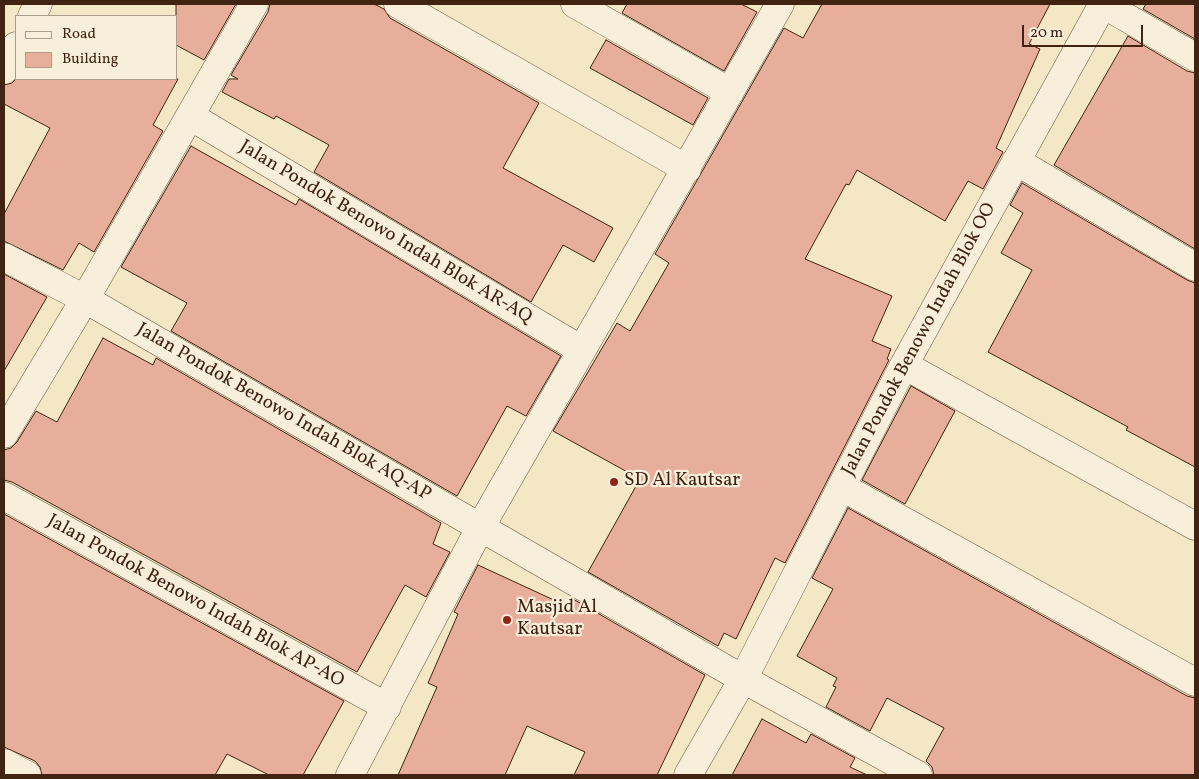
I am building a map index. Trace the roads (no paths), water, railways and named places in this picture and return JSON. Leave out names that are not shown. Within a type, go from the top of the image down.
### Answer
[{"type":"street","points":[[4,434],[85,299],[254,4]]},
{"type":"street","points":[[398,4],[687,169]]},
{"type":"street","points":[[575,4],[730,92]]},
{"type":"street","points":[[350,775],[481,526],[580,349],[687,169],[780,4]]},
{"type":"street","points":[[1103,4],[1195,57]]},
{"type":"street","name":"Jalan Pondok Benowo Indah Blok OO","points":[[688,775],[743,679],[904,365],[1103,4]]},
{"type":"street","points":[[4,70],[15,48]]},
{"type":"street","name":"Jalan Pondok Benowo Indah Blok AR-AQ","points":[[190,116],[580,349]]},
{"type":"street","points":[[1016,161],[1195,267]]},
{"type":"street","name":"Jalan Pondok Benowo Indah Blok AQ-AP","points":[[4,257],[85,299],[743,679],[918,775]]},
{"type":"street","points":[[904,365],[1195,526]]},
{"type":"street","points":[[842,487],[1195,682]]},
{"type":"street","name":"Jalan Pondok Benowo Indah Blok AP-AO","points":[[4,496],[387,707]]},
{"type":"street","points":[[4,763],[27,775]]},
{"type":"place","name":"SD Al Kautsar","points":[[614,482]]},
{"type":"place","name":"Masjid Al Kautsar","points":[[507,620]]}]
